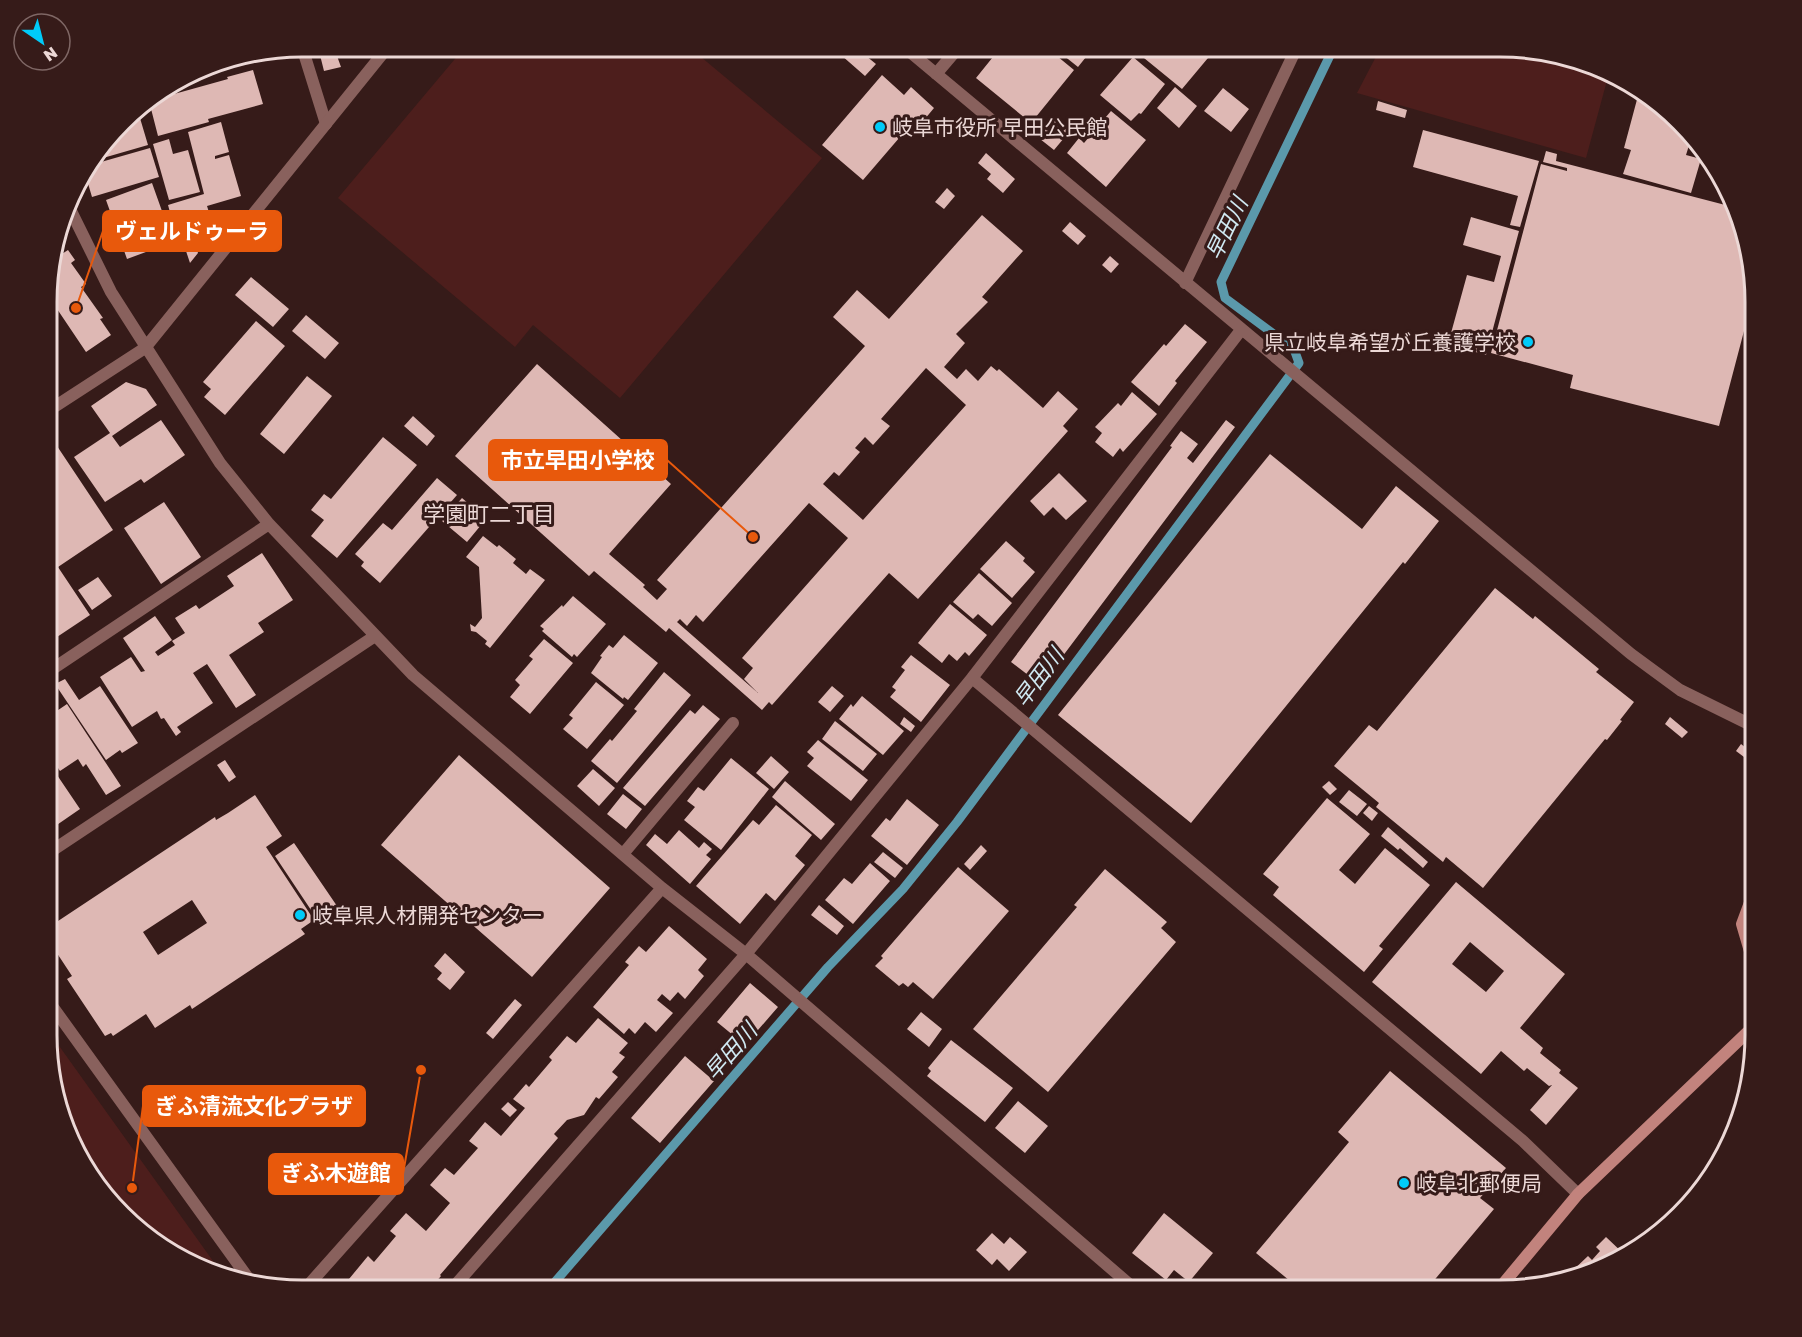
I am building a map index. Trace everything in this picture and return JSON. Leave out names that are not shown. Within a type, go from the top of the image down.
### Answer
[{"type":"street","points":[[305,57],[326,124]]},
{"type":"street","points":[[57,405],[145,348],[379,57]]},
{"type":"street","points":[[916,57],[1630,654],[1680,690],[1745,722]]},
{"type":"street","points":[[936,74],[950,57]]},
{"type":"street","points":[[1185,283],[1292,57]]},
{"type":"street","points":[[73,215],[111,292],[220,463],[269,524],[413,675],[662,888],[792,993],[1124,1280]]},
{"type":"street","points":[[460,1280],[746,954],[972,678],[1241,330]]},
{"type":"street","points":[[57,666],[269,524]]},
{"type":"street","points":[[57,848],[375,636]]},
{"type":"street","points":[[972,678],[1523,1141],[1578,1194]]},
{"type":"street","points":[[623,854],[733,723]]},
{"type":"street","points":[[313,1280],[662,888]]},
{"type":"street","points":[[1745,916],[1742,924],[1745,934]]},
{"type":"street","points":[[57,1013],[245,1273]]},
{"type":"street","points":[[1507,1280],[1578,1194],[1745,1035]]},
{"type":"shaded area","points":[[457,57],[701,57],[822,158],[620,398],[533,325],[515,347],[338,198]]},
{"type":"shaded area","points":[[1376,57],[1532,59],[1564,65],[1607,81],[1586,158],[1357,93]]},
{"type":"shaded area","points":[[58,1044],[215,1264],[179,1247],[140,1219],[118,1197],[98,1171],[82,1144],[65,1099]]},
{"type":"building","points":[[320,57],[337,57],[341,67],[324,71]]},
{"type":"building","points":[[843,57],[867,57],[876,64],[865,76]]},
{"type":"building","points":[[993,57],[1058,57],[1074,70],[1031,123],[976,78]]},
{"type":"building","points":[[1066,57],[1086,57],[1078,67]]},
{"type":"building","points":[[1133,57],[1165,84],[1141,114],[1139,113],[1131,121],[1100,95]]},
{"type":"building","points":[[1145,57],[1209,57],[1182,89]]},
{"type":"building","points":[[253,70],[263,104],[158,136],[151,109],[171,95],[228,79],[227,77]]},
{"type":"building","points":[[882,75],[904,95],[911,87],[934,108],[924,120],[918,116],[863,180],[822,145]]},
{"type":"building","points":[[1175,87],[1197,106],[1179,128],[1157,108]]},
{"type":"building","points":[[1223,88],[1249,109],[1231,132],[1204,111]]},
{"type":"building","points":[[1637,99],[1662,118],[1684,140],[1689,146],[1686,155],[1698,158],[1700,161],[1691,193],[1623,174],[1631,150],[1624,148]]},
{"type":"building","points":[[1378,101],[1407,110],[1405,118],[1376,110]]},
{"type":"building","points":[[1111,111],[1146,140],[1106,187],[1067,153],[1079,138],[1084,143]]},
{"type":"building","points":[[1051,117],[1069,132],[1054,150],[1035,135]]},
{"type":"building","points":[[140,118],[148,145],[104,158]]},
{"type":"building","points":[[221,122],[229,152],[215,156],[215,159],[229,155],[241,196],[207,206],[215,231],[178,242],[168,205],[204,194],[188,132]]},
{"type":"building","points":[[1423,130],[1539,161],[1520,227],[1510,225],[1518,196],[1413,167]]},
{"type":"building","points":[[169,139],[173,154],[188,150],[200,192],[169,200],[153,144]]},
{"type":"building","points":[[150,148],[159,177],[92,197],[88,183],[101,162]]},
{"type":"building","points":[[1546,151],[1557,154],[1556,161],[1725,205],[1737,238],[1743,270],[1745,327],[1719,426],[1570,388],[1573,375],[1491,353],[1541,164],[1567,171],[1567,168],[1543,162]]},
{"type":"building","points":[[986,153],[1015,179],[1003,193],[987,179],[991,174],[978,163]]},
{"type":"building","points":[[152,183],[173,242],[127,259],[106,200]]},
{"type":"building","points":[[947,188],[955,196],[944,209],[935,202]]},
{"type":"building","points":[[982,215],[1023,251],[982,297],[988,302],[956,334],[965,343],[944,367],[957,379],[966,369],[978,381],[991,366],[997,371],[999,369],[1043,408],[1058,391],[1078,409],[1063,426],[1068,431],[918,599],[889,573],[772,705],[769,702],[762,710],[669,628],[666,632],[594,571],[589,576],[455,456],[537,364],[671,484],[609,554],[645,585],[643,587],[657,600],[667,589],[657,580],[865,346],[833,317],[857,290],[889,319]],"holes":[[[926,368],[966,405],[863,520],[823,484],[834,472],[839,476],[860,452],[855,448],[865,437],[873,445],[890,426],[881,419]],[[809,503],[848,538],[742,658],[753,668],[744,679],[758,693],[677,622],[680,619],[687,626],[696,615],[703,622]]]},
{"type":"building","points":[[1471,217],[1519,231],[1486,355],[1448,344],[1467,275],[1494,282],[1501,256],[1463,245]]},
{"type":"building","points":[[1070,222],[1086,236],[1078,245],[1062,231]]},
{"type":"building","points":[[195,242],[198,253],[190,263],[184,245]]},
{"type":"building","points":[[68,250],[75,260],[71,263],[86,284],[81,287],[103,318],[100,319],[111,335],[86,352],[57,309],[62,254]]},
{"type":"building","points":[[1110,256],[1119,264],[1111,273],[1102,265]]},
{"type":"building","points":[[251,277],[289,309],[273,327],[235,295]]},
{"type":"building","points":[[306,315],[339,343],[325,359],[292,331]]},
{"type":"building","points":[[256,321],[285,346],[225,415],[204,397],[211,389],[203,382]]},
{"type":"building","points":[[1185,324],[1207,342],[1175,381],[1177,383],[1159,406],[1131,382]]},
{"type":"building","points":[[307,376],[332,396],[284,454],[260,434]]},
{"type":"building","points":[[126,382],[146,389],[157,405],[112,436],[120,447],[161,420],[185,455],[144,483],[141,479],[105,502],[74,457],[110,433],[91,406]]},
{"type":"building","points":[[1132,392],[1157,414],[1123,452],[1120,448],[1113,457],[1095,442],[1102,433],[1095,427],[1118,403],[1121,406]]},
{"type":"building","points":[[413,416],[435,436],[427,446],[404,426]]},
{"type":"building","points":[[1226,420],[1235,427],[1041,685],[1011,662],[1172,447],[1170,446],[1181,431],[1198,444],[1187,458],[1193,463]]},
{"type":"building","points":[[383,437],[417,465],[337,558],[311,536],[324,520],[311,510],[324,494],[331,499]]},
{"type":"building","points":[[57,446],[113,530],[58,567],[90,615],[57,637]]},
{"type":"building","points":[[1270,454],[1362,529],[1396,486],[1439,521],[1405,564],[1403,562],[1191,823],[1058,715]]},
{"type":"building","points":[[1059,473],[1087,501],[1066,520],[1053,507],[1044,516],[1030,501]]},
{"type":"building","points":[[437,478],[457,495],[380,583],[361,566],[364,562],[355,554],[383,523],[392,530]]},
{"type":"building","points":[[462,498],[486,519],[467,542],[442,521]]},
{"type":"building","points":[[164,502],[201,557],[161,584],[124,528]]},
{"type":"building","points":[[483,536],[516,559],[513,563],[526,574],[530,569],[545,580],[490,648],[485,644],[487,641],[476,632],[471,631],[470,624],[475,627],[482,618],[479,567],[466,557]]},
{"type":"building","points":[[1006,541],[1025,558],[1023,561],[1035,572],[1012,598],[980,569]]},
{"type":"building","points":[[262,553],[293,600],[258,623],[264,632],[229,655],[256,695],[236,708],[207,664],[193,673],[213,703],[177,727],[181,732],[176,736],[157,711],[132,727],[100,677],[131,657],[141,672],[145,671],[123,638],[155,616],[172,640],[155,652],[158,656],[175,645],[172,641],[185,633],[175,618],[196,605],[199,609],[234,586],[227,576]]},
{"type":"building","points":[[979,573],[1012,603],[992,626],[978,614],[973,619],[953,602]]},
{"type":"building","points":[[98,577],[112,596],[92,610],[78,590]]},
{"type":"building","points":[[1495,588],[1533,619],[1535,616],[1599,669],[1596,672],[1634,702],[1607,740],[1605,739],[1483,888],[1446,857],[1443,862],[1376,807],[1379,803],[1334,766],[1369,725],[1377,731]]},
{"type":"building","points":[[573,596],[606,624],[577,657],[574,654],[572,657],[542,631],[544,629],[540,626]]},
{"type":"building","points":[[950,604],[987,635],[969,656],[965,652],[957,661],[949,654],[942,663],[918,643]]},
{"type":"building","points":[[624,635],[658,663],[628,700],[624,697],[623,699],[591,673],[609,645],[613,648]]},
{"type":"building","points":[[544,639],[573,663],[530,714],[510,697],[520,685],[515,680],[533,659],[529,656]]},
{"type":"building","points":[[911,655],[950,685],[921,722],[890,697],[896,690],[892,687],[905,670],[901,667]]},
{"type":"building","points":[[664,672],[691,695],[617,783],[591,761],[610,739],[612,741],[637,711],[634,709]]},
{"type":"building","points":[[65,679],[79,700],[100,686],[138,743],[122,753],[120,750],[106,760],[57,687],[57,683]]},
{"type":"building","points":[[596,682],[624,705],[587,749],[563,729],[573,718],[569,715]]},
{"type":"building","points":[[832,686],[844,696],[830,712],[818,702]]},
{"type":"building","points":[[862,696],[904,731],[883,755],[839,719],[851,704],[853,707]]},
{"type":"building","points":[[67,704],[121,786],[106,795],[86,764],[83,767],[78,759],[60,771],[57,766],[57,711]]},
{"type":"building","points":[[703,705],[720,719],[645,806],[623,788],[690,710],[695,714]]},
{"type":"building","points":[[904,717],[915,726],[911,732],[900,724]]},
{"type":"building","points":[[1670,717],[1688,732],[1682,738],[1665,724]]},
{"type":"building","points":[[835,721],[877,754],[863,771],[822,739]]},
{"type":"building","points":[[818,740],[868,780],[851,801],[807,766],[814,758],[807,752]]},
{"type":"building","points":[[1741,744],[1745,747],[1745,758],[1736,751]]},
{"type":"building","points":[[459,755],[610,888],[532,977],[381,845]]},
{"type":"building","points":[[771,756],[789,772],[774,789],[756,773]]},
{"type":"building","points":[[731,758],[769,789],[721,850],[684,820],[695,807],[687,801],[698,787],[704,791]]},
{"type":"building","points":[[225,760],[236,777],[229,782],[217,765]]},
{"type":"building","points":[[593,769],[615,788],[599,806],[577,786]]},
{"type":"building","points":[[57,775],[80,809],[57,825]]},
{"type":"building","points":[[785,781],[835,824],[821,840],[772,797]]},
{"type":"building","points":[[1329,781],[1337,789],[1330,795],[1322,787]]},
{"type":"building","points":[[1349,790],[1367,804],[1357,816],[1339,802]]},
{"type":"building","points":[[623,794],[642,809],[626,829],[607,814]]},
{"type":"building","points":[[255,795],[282,836],[266,847],[314,920],[301,929],[305,934],[192,1009],[190,1005],[155,1028],[146,1014],[113,1036],[111,1033],[105,1036],[67,979],[72,976],[57,953],[57,922],[215,817],[216,820]],"holes":[[[192,900],[207,923],[158,955],[143,932]]]},
{"type":"building","points":[[1327,798],[1370,834],[1339,870],[1355,884],[1385,848],[1430,885],[1379,946],[1383,949],[1364,972],[1273,895],[1279,887],[1263,874]]},
{"type":"building","points":[[907,799],[939,825],[907,865],[871,836],[886,818],[890,821]]},
{"type":"building","points":[[776,805],[812,835],[795,856],[805,865],[775,901],[766,893],[740,924],[696,886],[753,820],[759,825]]},
{"type":"building","points":[[1369,806],[1378,813],[1372,821],[1363,813]]},
{"type":"building","points":[[1388,827],[1428,862],[1423,868],[1400,848],[1398,850],[1381,836]]},
{"type":"building","points":[[679,830],[699,848],[704,842],[712,849],[706,855],[711,859],[690,884],[646,845],[655,834],[667,844]]},
{"type":"building","points":[[294,843],[337,906],[317,919],[275,856]]},
{"type":"building","points":[[981,845],[987,851],[970,870],[964,864]]},
{"type":"building","points":[[883,852],[903,868],[895,878],[874,862]]},
{"type":"building","points":[[870,863],[890,881],[853,924],[825,900],[844,878],[852,884]]},
{"type":"building","points":[[958,867],[1009,911],[933,999],[913,982],[908,987],[903,983],[899,986],[875,966],[883,958],[881,956]]},
{"type":"building","points":[[1105,869],[1167,922],[1161,928],[1176,942],[1048,1092],[973,1029],[1077,907],[1074,905]]},
{"type":"building","points":[[1456,882],[1565,974],[1520,1028],[1543,1048],[1540,1053],[1561,1070],[1559,1073],[1578,1088],[1546,1125],[1530,1110],[1552,1085],[1549,1086],[1527,1068],[1524,1071],[1501,1051],[1481,1074],[1372,982]],"holes":[[[1470,942],[1504,971],[1486,992],[1452,964]]]},
{"type":"building","points":[[819,905],[844,926],[837,935],[811,915]]},
{"type":"building","points":[[669,926],[707,959],[698,970],[704,976],[685,999],[678,992],[670,1001],[662,994],[657,1000],[673,1013],[656,1032],[645,1022],[635,1034],[629,1028],[624,1034],[593,1007],[629,965],[625,962],[639,946],[646,952]]},
{"type":"building","points":[[445,953],[465,972],[450,990],[437,979],[442,973],[434,966]]},
{"type":"building","points":[[750,983],[778,1007],[745,1045],[717,1022]]},
{"type":"building","points":[[515,999],[522,1005],[493,1039],[486,1033]]},
{"type":"building","points":[[921,1012],[942,1029],[929,1047],[907,1029]]},
{"type":"building","points":[[598,1018],[628,1043],[619,1053],[625,1057],[612,1072],[618,1077],[599,1099],[596,1097],[584,1115],[567,1120],[554,1134],[558,1138],[438,1280],[349,1279],[368,1256],[374,1262],[396,1236],[390,1231],[406,1213],[426,1231],[450,1203],[430,1185],[445,1168],[454,1175],[478,1148],[469,1141],[485,1122],[501,1136],[525,1108],[513,1099],[526,1084],[529,1087],[552,1060],[549,1057],[567,1036],[576,1043]]},
{"type":"building","points":[[951,1040],[1013,1088],[985,1122],[927,1076],[931,1071],[928,1068]]},
{"type":"building","points":[[685,1056],[714,1081],[660,1143],[631,1118]]},
{"type":"building","name":"岐阜北郵便局","points":[[1390,1071],[1506,1168],[1480,1198],[1494,1209],[1434,1280],[1289,1280],[1256,1253],[1349,1142],[1338,1132]]},
{"type":"building","points":[[1018,1101],[1048,1126],[1025,1153],[995,1128]]},
{"type":"building","points":[[508,1102],[517,1110],[510,1117],[501,1109]]},
{"type":"building","points":[[1164,1213],[1213,1253],[1191,1280],[1186,1280],[1174,1270],[1166,1280],[1132,1253]]},
{"type":"building","points":[[992,1233],[1004,1244],[1010,1237],[1027,1252],[1009,1271],[997,1259],[992,1265],[976,1250]]},
{"type":"building","points":[[1606,1237],[1619,1249],[1575,1268],[1588,1256],[1592,1260],[1600,1251],[1596,1247]]},
{"type":"waterway","name":"早田川","points":[[557,1280],[828,967],[903,889],[957,822],[1299,363],[1294,349],[1225,298],[1221,282],[1329,57]]},
{"type":"place","name":"岐阜市役所 早田公民館","points":[[880,127]]},
{"type":"place","name":"ヴェルドゥーラ","points":[[76,308]]},
{"type":"place","name":"県立岐阜希望が丘養護学校","points":[[1528,342]]},
{"type":"place","name":"市立早田小学校","points":[[753,537]]},
{"type":"place","name":"岐阜県人材開発センター","points":[[300,915]]},
{"type":"place","name":"ぎふ木遊館","points":[[421,1070]]},
{"type":"place","name":"岐阜北郵便局","points":[[1404,1183]]},
{"type":"place","name":"ぎふ清流文化プラザ","points":[[132,1188]]},
{"type":"district","name":"学園町二丁目","points":[[489,513]]}]
